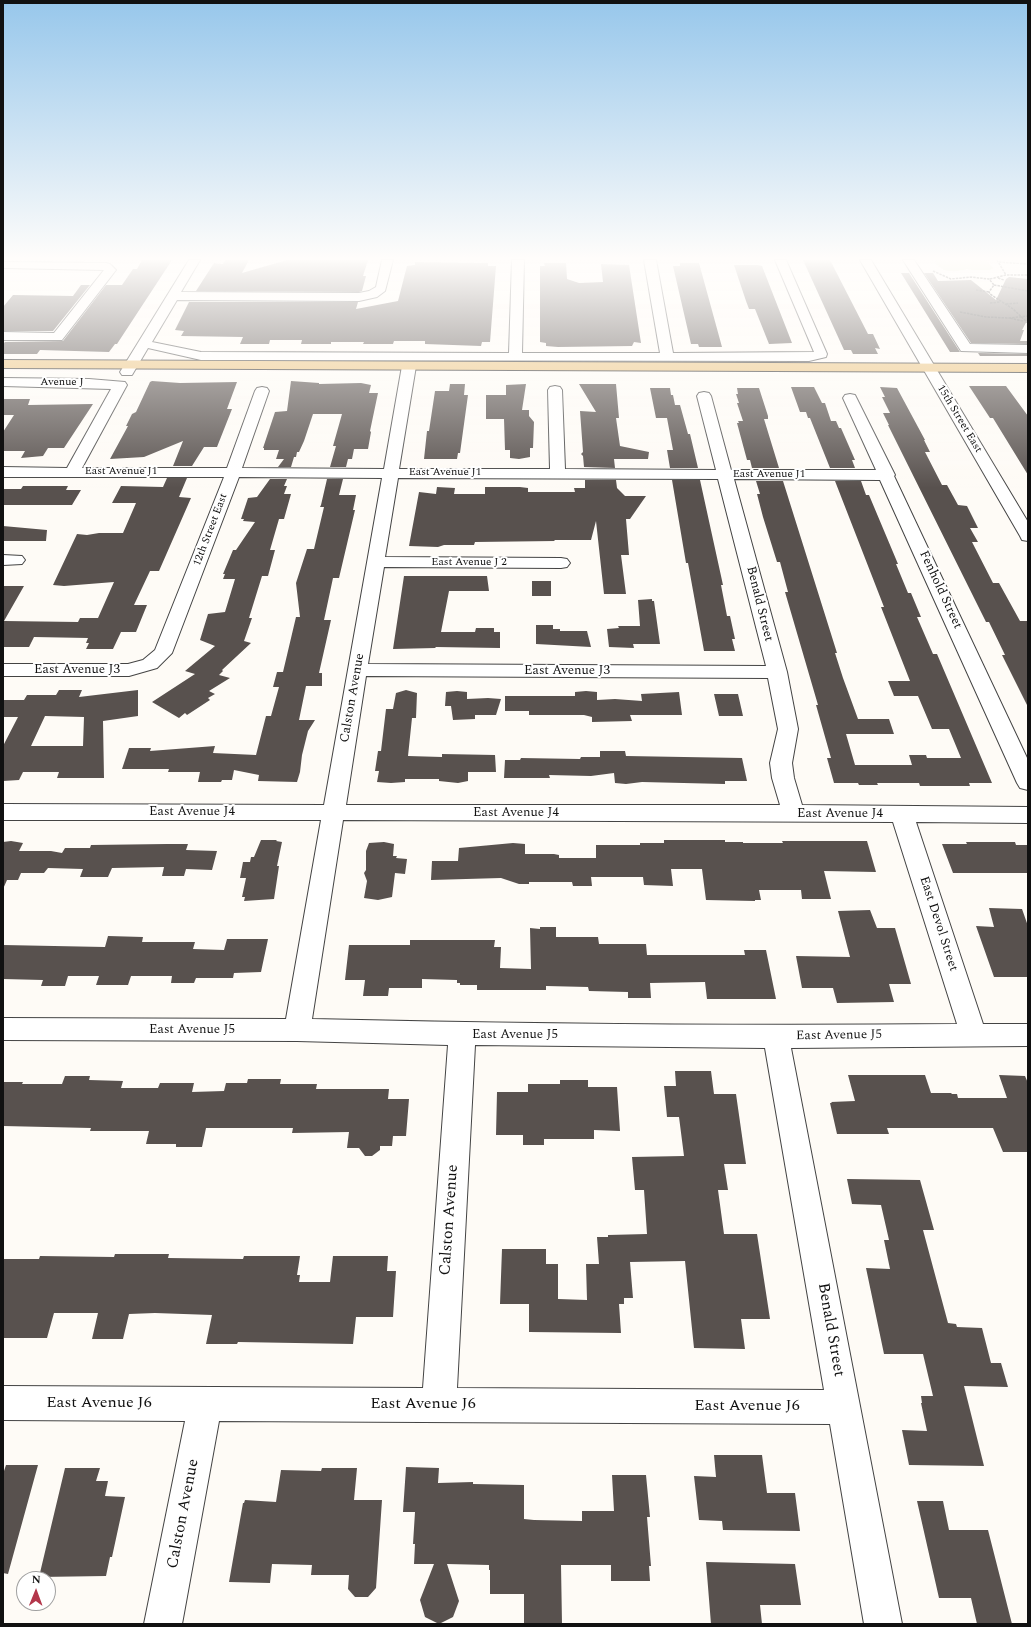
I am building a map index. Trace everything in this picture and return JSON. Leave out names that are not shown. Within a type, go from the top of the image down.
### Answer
[{"type":"main road","points":[[3,364],[408,370],[931,372],[1028,376]]},
{"type":"main road","points":[[3,372],[130,367]]},
{"type":"main road","points":[[931,372],[1028,368]]},
{"type":"street","points":[[3,336],[59,336]]},
{"type":"street","points":[[130,367],[150,336]]},
{"type":"street","points":[[515,356],[516,336]]},
{"type":"street","points":[[663,336],[667,357]]},
{"type":"street","points":[[145,344],[201,356],[809,357],[821,354],[813,336]]},
{"type":"street","name":"15th Street East","points":[[910,336],[1028,536]]},
{"type":"street","points":[[958,336],[966,348],[1028,349]]},
{"type":"street","name":"Calston Avenue","points":[[297,1030],[408,370]]},
{"type":"street","name":"Avenue J","points":[[3,382],[89,382],[120,385],[72,472]]},
{"type":"street","points":[[555,390],[558,474]]},
{"type":"street","name":"12th Street East","points":[[150,664],[163,653],[233,473],[262,391]]},
{"type":"street","name":"Benald Street","points":[[704,396],[777,672],[788,729],[782,763],[783,778],[793,813]]},
{"type":"street","name":"Fenhold Street","points":[[850,398],[1028,782]]},
{"type":"street","name":"East Avenue J1","points":[[3,472],[887,475]]},
{"type":"street","name":"East Avenue J 2","points":[[376,562],[561,563]]},
{"type":"street","name":"East Avenue J3","points":[[3,670],[129,670],[150,664]]},
{"type":"street","name":"East Avenue J3","points":[[358,670],[777,672]]},
{"type":"street","name":"East Avenue J4","points":[[3,812],[793,813],[1028,816]]},
{"type":"street","name":"East Devol Street","points":[[902,814],[973,1034]]},
{"type":"street","name":"East Avenue J5","points":[[3,1029],[297,1030],[462,1034],[776,1037],[973,1034],[1028,1035]]},
{"type":"street","name":"Calston Avenue","points":[[439,1405],[462,1034]]},
{"type":"street","name":"Benald Street","points":[[776,1037],[883,1624]]},
{"type":"street","name":"East Avenue J6","points":[[3,1403],[844,1407]]},
{"type":"street","name":"Calston Avenue","points":[[163,1624],[205,1404]]},
{"type":"building","points":[[67,336],[122,336],[109,352],[40,350],[37,354],[3,354],[3,344],[5,342],[63,341]]},
{"type":"building","points":[[181,336],[490,336],[490,342],[482,342],[481,346],[425,344],[425,341],[394,341],[393,344],[331,342],[331,344],[301,344],[302,340],[270,340],[269,344],[240,344],[243,337]]},
{"type":"building","points":[[540,336],[640,336],[641,343],[634,342],[632,346],[558,347],[546,346],[546,343],[540,342]]},
{"type":"building","points":[[689,336],[719,336],[722,347],[699,347],[698,344],[691,344]]},
{"type":"building","points":[[766,336],[789,336],[792,343],[769,344]]},
{"type":"building","points":[[838,336],[874,336],[880,349],[875,348],[878,354],[853,354],[851,350],[844,350]]},
{"type":"building","points":[[940,336],[950,336],[960,352],[950,352]]},
{"type":"building","points":[[966,336],[1022,336],[1020,341],[1028,341],[1028,344],[971,343]]},
{"type":"building","points":[[978,353],[1028,354],[1028,356],[980,356]]},
{"type":"building","points":[[291,381],[319,384],[361,383],[371,385],[369,393],[378,393],[368,449],[354,449],[352,459],[348,459],[346,467],[330,467],[336,446],[333,446],[342,414],[313,414],[304,441],[299,452],[297,452],[296,457],[294,457],[291,467],[278,467],[284,459],[276,459],[279,450],[264,450],[263,448],[275,412],[287,411]]},
{"type":"building","points":[[150,382],[180,383],[237,382],[227,409],[232,409],[217,447],[204,447],[192,466],[173,466],[183,441],[144,457],[110,459],[128,426],[126,426],[132,414],[136,412]]},
{"type":"building","points":[[450,384],[465,384],[464,395],[468,395],[460,453],[458,453],[457,459],[424,459],[427,431],[429,431],[435,391],[449,391]]},
{"type":"building","points":[[526,384],[522,410],[529,410],[529,416],[534,422],[533,448],[530,448],[530,457],[519,459],[510,458],[510,450],[505,450],[504,419],[486,419],[486,395],[506,395],[506,385]]},
{"type":"building","points":[[579,384],[616,384],[619,418],[616,418],[620,446],[649,452],[648,459],[614,459],[615,468],[584,467],[583,456],[581,454],[583,452],[580,411],[596,412]]},
{"type":"building","points":[[969,386],[1006,386],[1028,416],[1028,475],[993,418],[990,418]]},
{"type":"building","points":[[791,387],[814,387],[822,403],[825,403],[831,421],[836,421],[839,428],[841,428],[855,460],[852,460],[855,468],[830,468],[810,418],[808,418],[806,412],[800,412]]},
{"type":"building","points":[[880,387],[897,388],[925,440],[930,452],[925,452],[942,485],[947,485],[958,505],[967,506],[978,528],[970,528],[978,542],[972,542],[993,583],[999,583],[1020,621],[1028,621],[1028,707],[1002,655],[1005,655],[989,622],[986,622],[888,425],[883,413],[890,413],[882,397],[885,397]]},
{"type":"building","points":[[650,388],[670,388],[675,405],[680,405],[688,434],[690,434],[698,468],[670,468],[667,450],[673,450],[667,418],[656,418]]},
{"type":"building","points":[[737,388],[759,388],[768,416],[768,419],[764,419],[779,468],[752,468],[750,460],[747,460],[737,423],[739,423],[738,421],[743,421],[737,403],[739,403],[736,394],[738,394]]},
{"type":"building","points":[[3,399],[30,399],[28,405],[93,404],[64,448],[48,448],[43,456],[21,458],[25,451],[3,451],[3,432],[14,415],[3,415]]},
{"type":"building","points":[[167,478],[187,478],[179,497],[191,498],[159,571],[150,571],[134,605],[147,605],[136,632],[121,632],[113,649],[86,649],[89,643],[86,643],[88,638],[34,637],[29,647],[3,647],[3,586],[24,586],[4,621],[78,622],[80,618],[98,618],[114,582],[64,586],[53,585],[77,534],[87,535],[99,533],[123,533],[136,503],[112,503],[121,486],[163,487]]},
{"type":"building","points":[[270,479],[287,479],[284,486],[287,486],[284,494],[291,494],[284,519],[279,519],[270,550],[275,550],[268,576],[262,576],[249,618],[252,618],[244,641],[251,643],[222,670],[223,671],[219,675],[230,678],[209,691],[215,694],[208,698],[210,700],[187,715],[185,713],[179,718],[152,702],[195,674],[185,671],[215,646],[200,640],[208,614],[225,612],[235,579],[223,579],[225,574],[223,574],[233,550],[236,550],[255,522],[243,521],[244,519],[241,519],[248,498],[257,497]]},
{"type":"building","points":[[327,479],[343,479],[339,495],[356,495],[353,510],[355,510],[339,578],[333,578],[324,620],[331,620],[319,673],[322,673],[322,686],[306,686],[299,720],[315,720],[308,731],[297,782],[258,781],[259,775],[234,770],[232,780],[222,780],[221,782],[198,782],[200,772],[168,772],[169,769],[122,769],[129,748],[151,748],[150,751],[215,746],[213,753],[256,755],[266,716],[271,716],[279,687],[273,687],[277,672],[283,672],[296,617],[300,617],[296,583],[307,549],[314,549],[324,507],[320,507]]},
{"type":"building","points":[[585,480],[616,480],[617,488],[625,496],[646,496],[630,519],[626,519],[629,555],[621,555],[626,594],[604,594],[596,521],[591,540],[475,542],[474,545],[444,545],[438,547],[409,546],[419,492],[436,494],[437,487],[455,488],[454,494],[485,494],[485,487],[520,487],[528,488],[528,492],[575,492],[574,488],[585,488]]},
{"type":"building","points":[[672,480],[700,480],[723,585],[721,585],[727,616],[730,616],[735,639],[732,639],[735,651],[704,651],[688,563],[686,563]]},
{"type":"building","points":[[756,481],[783,481],[837,653],[835,653],[858,719],[889,719],[894,734],[846,734],[855,765],[912,765],[909,755],[926,755],[927,758],[961,758],[949,729],[932,729],[918,696],[894,696],[888,681],[910,681],[881,607],[884,607],[835,481],[861,481],[866,495],[869,495],[898,564],[896,564],[908,593],[911,593],[921,617],[917,617],[933,654],[937,654],[992,783],[969,783],[970,786],[920,786],[919,783],[877,783],[878,785],[859,785],[858,783],[834,783],[827,758],[831,758],[816,705],[818,705],[785,592],[788,592],[780,562],[777,562],[763,517],[757,494],[760,494]]},
{"type":"building","points":[[23,486],[68,486],[66,490],[81,490],[72,505],[3,505],[3,489],[21,489]]},
{"type":"building","points":[[3,526],[47,530],[46,541],[3,541]]},
{"type":"building","points":[[404,576],[487,576],[489,591],[449,591],[441,632],[475,632],[476,628],[494,628],[494,632],[500,632],[500,648],[436,647],[393,649]]},
{"type":"building","points":[[532,581],[551,581],[551,596],[532,596]]},
{"type":"building","points":[[652,599],[652,601],[654,601],[660,644],[633,644],[634,648],[609,647],[607,629],[619,628],[618,626],[640,626],[638,600]]},
{"type":"building","points":[[536,625],[553,625],[553,629],[560,629],[560,631],[587,631],[591,647],[536,644]]},
{"type":"building","points":[[59,690],[82,690],[79,697],[138,690],[138,716],[103,721],[104,778],[57,778],[59,772],[23,772],[19,780],[3,781],[3,746],[18,717],[3,717],[3,700],[24,700],[27,695],[56,695]],"holes":[[[45,716],[84,717],[83,746],[31,746]]]},
{"type":"building","points":[[406,690],[417,693],[416,718],[412,718],[408,756],[442,757],[442,754],[495,755],[496,772],[468,772],[468,781],[458,783],[439,781],[439,779],[405,779],[405,782],[391,783],[377,782],[379,771],[375,771],[378,751],[381,751],[386,709],[393,709],[396,693]]},
{"type":"building","points":[[446,692],[467,692],[467,699],[501,699],[496,715],[475,715],[475,719],[453,720],[451,706],[445,706]]},
{"type":"building","points":[[575,692],[597,692],[597,700],[615,699],[642,701],[641,694],[679,692],[682,715],[630,715],[632,721],[592,722],[592,717],[584,715],[529,715],[529,711],[505,711],[505,696],[575,696]]},
{"type":"building","points":[[714,694],[738,694],[743,716],[719,716]]},
{"type":"building","points":[[600,751],[625,751],[626,756],[742,758],[747,781],[725,781],[725,784],[642,782],[626,784],[615,783],[614,773],[591,776],[549,775],[550,778],[504,778],[505,760],[520,760],[521,758],[580,759],[581,757],[600,757]]},
{"type":"building","points":[[261,840],[277,840],[276,841],[282,842],[277,866],[279,866],[274,899],[244,901],[245,897],[242,897],[246,878],[240,878],[243,862],[250,862],[251,857],[254,857]]},
{"type":"building","points":[[664,840],[725,840],[725,842],[743,843],[783,843],[782,841],[867,841],[876,872],[824,871],[831,899],[802,899],[801,890],[759,890],[761,900],[755,901],[706,900],[702,869],[671,869],[673,886],[644,885],[643,877],[591,877],[592,886],[573,886],[572,882],[529,882],[529,884],[519,884],[501,878],[431,880],[432,861],[458,861],[459,848],[513,843],[525,844],[525,854],[554,854],[559,855],[559,858],[596,858],[596,845],[640,845],[640,843],[664,843]]},
{"type":"building","points":[[11,841],[23,843],[19,851],[51,851],[62,853],[65,848],[90,848],[91,845],[188,844],[186,850],[217,851],[212,870],[186,869],[184,876],[162,876],[164,867],[112,868],[108,877],[80,877],[83,869],[48,868],[44,873],[21,873],[18,880],[7,880],[3,889],[3,842]]},
{"type":"building","points":[[384,842],[394,844],[393,856],[397,856],[396,858],[407,859],[405,874],[395,873],[392,897],[378,900],[364,898],[367,881],[364,873],[366,870],[366,851],[369,843]]},
{"type":"building","points":[[966,842],[1015,842],[1016,845],[1028,845],[1028,873],[953,873],[942,844],[967,844]]},
{"type":"building","points":[[989,908],[1022,909],[1028,926],[1028,977],[994,977],[976,926],[994,927]]},
{"type":"building","points":[[870,910],[877,928],[895,928],[911,984],[889,984],[894,1002],[837,1003],[833,988],[802,988],[796,956],[850,957],[838,911]]},
{"type":"building","points":[[540,927],[556,927],[556,937],[598,937],[599,944],[646,944],[647,955],[745,955],[744,950],[766,950],[776,999],[707,999],[705,982],[650,983],[651,998],[628,998],[628,992],[589,991],[588,987],[546,986],[546,990],[477,990],[477,985],[460,985],[460,983],[457,983],[457,980],[422,979],[422,988],[389,988],[388,996],[363,996],[365,980],[345,980],[349,945],[410,945],[410,940],[495,940],[494,947],[501,947],[500,968],[531,969],[530,928],[540,929]]},
{"type":"building","points":[[108,936],[143,937],[142,942],[195,942],[193,949],[224,950],[227,939],[268,939],[261,972],[234,973],[233,978],[196,978],[194,983],[171,983],[172,976],[131,976],[128,985],[96,985],[99,976],[68,976],[65,986],[41,986],[43,980],[3,979],[3,945],[105,947]]},
{"type":"building","points":[[675,1071],[711,1071],[714,1094],[736,1094],[746,1164],[724,1164],[728,1190],[718,1190],[724,1234],[757,1234],[770,1319],[741,1319],[745,1349],[694,1348],[685,1261],[630,1262],[633,1298],[624,1298],[624,1304],[619,1304],[621,1333],[529,1332],[529,1304],[500,1304],[502,1249],[546,1249],[546,1264],[558,1264],[558,1299],[587,1300],[586,1264],[599,1264],[597,1237],[608,1237],[608,1235],[647,1234],[644,1190],[635,1190],[632,1157],[684,1156],[679,1117],[667,1117],[664,1086],[676,1086]]},
{"type":"building","points":[[848,1075],[925,1075],[931,1093],[957,1094],[958,1098],[1007,1098],[999,1075],[1025,1076],[1028,1083],[1028,1152],[1003,1152],[993,1128],[887,1128],[889,1134],[837,1134],[830,1103],[855,1101]]},
{"type":"building","points":[[65,1076],[90,1076],[89,1080],[123,1081],[121,1088],[158,1088],[160,1083],[194,1083],[192,1092],[224,1091],[226,1083],[247,1083],[248,1079],[281,1079],[280,1084],[317,1084],[316,1089],[389,1089],[388,1099],[409,1099],[406,1136],[393,1136],[392,1146],[380,1146],[380,1150],[372,1156],[365,1156],[359,1148],[347,1148],[349,1132],[292,1133],[293,1128],[206,1128],[202,1147],[176,1147],[176,1144],[146,1144],[149,1131],[90,1131],[91,1128],[3,1126],[3,1082],[23,1082],[22,1084],[62,1084]]},
{"type":"building","points":[[560,1080],[588,1080],[588,1087],[617,1087],[620,1131],[594,1130],[594,1139],[544,1139],[544,1145],[523,1145],[523,1135],[496,1135],[497,1092],[528,1092],[528,1084],[560,1084]]},
{"type":"building","points":[[847,1179],[920,1180],[934,1230],[923,1230],[948,1323],[956,1324],[957,1327],[982,1328],[991,1363],[1001,1363],[1008,1387],[964,1386],[984,1466],[909,1465],[902,1430],[927,1431],[921,1396],[933,1396],[923,1354],[884,1354],[866,1268],[890,1269],[884,1240],[889,1240],[881,1205],[852,1204]]},
{"type":"building","points":[[115,1254],[169,1254],[168,1258],[243,1259],[244,1256],[300,1256],[297,1275],[300,1275],[299,1282],[330,1282],[333,1256],[388,1256],[387,1271],[396,1271],[393,1317],[356,1317],[353,1344],[238,1342],[237,1344],[206,1344],[212,1315],[155,1313],[129,1314],[123,1339],[92,1339],[98,1313],[54,1313],[47,1338],[3,1338],[3,1259],[39,1259],[40,1256],[114,1257]]},
{"type":"building","points":[[714,1455],[762,1455],[767,1493],[795,1493],[800,1531],[723,1530],[722,1521],[699,1520],[694,1476],[716,1477]]},
{"type":"building","points":[[6,1465],[38,1465],[8,1574],[3,1573],[3,1474]]},
{"type":"building","points":[[406,1467],[439,1468],[438,1483],[473,1482],[473,1484],[524,1485],[524,1519],[534,1520],[582,1521],[582,1511],[614,1511],[612,1475],[646,1475],[650,1517],[647,1517],[651,1566],[649,1566],[650,1581],[611,1581],[611,1565],[561,1565],[562,1624],[524,1624],[524,1594],[490,1594],[489,1565],[447,1564],[459,1601],[453,1617],[439,1624],[425,1617],[420,1600],[434,1564],[414,1564],[415,1544],[413,1544],[415,1512],[403,1512]]},
{"type":"building","points":[[65,1468],[100,1468],[96,1481],[108,1481],[105,1496],[125,1497],[112,1557],[110,1557],[106,1576],[56,1577],[56,1571],[40,1571]]},
{"type":"building","points":[[322,1468],[357,1468],[354,1500],[382,1500],[376,1588],[368,1597],[355,1597],[348,1589],[349,1575],[311,1575],[312,1565],[272,1564],[270,1583],[229,1582],[243,1503],[245,1500],[276,1502],[281,1470],[321,1471]]},
{"type":"building","points":[[917,1501],[943,1501],[949,1530],[988,1530],[1012,1624],[977,1624],[971,1598],[939,1598]]},
{"type":"building","points":[[706,1562],[795,1564],[801,1605],[760,1605],[762,1624],[711,1624]]}]
